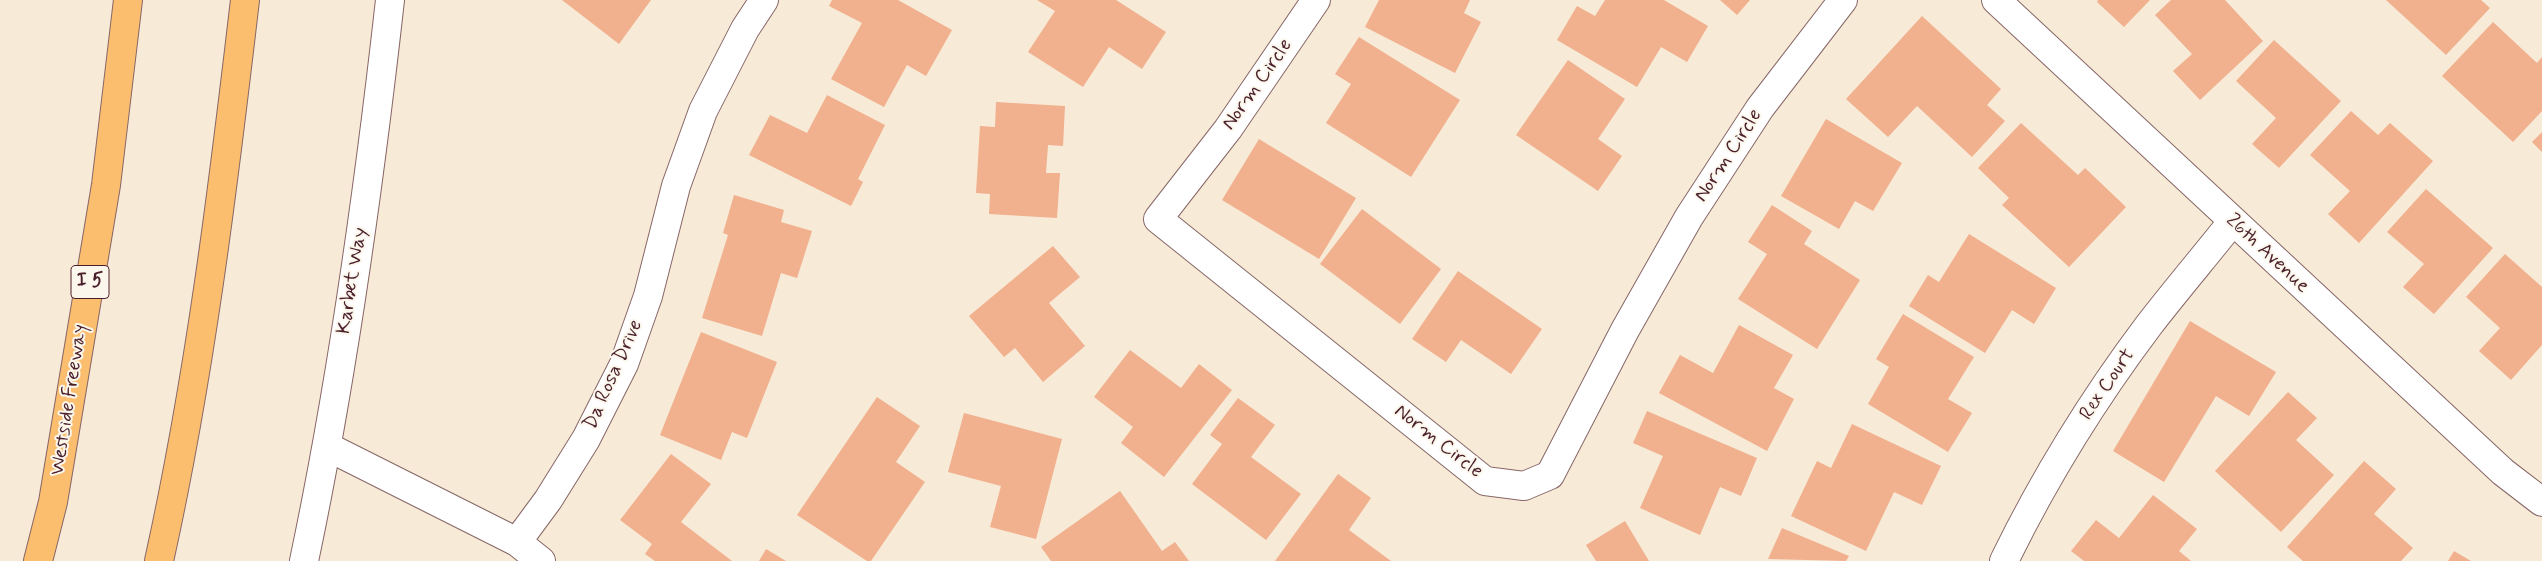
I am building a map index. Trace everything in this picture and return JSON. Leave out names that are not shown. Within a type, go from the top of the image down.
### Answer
[{"type":"highway","name":"Westside Freeway","points":[[38,561],[53,502],[106,185],[128,0]]},
{"type":"highway","points":[[159,561],[181,460],[220,208],[245,0]]},
{"type":"street","name":"Karbet Way","points":[[304,561],[328,447],[374,141],[390,0]]},
{"type":"street","name":"Da Rosa Drive","points":[[517,542],[548,500],[586,439],[624,364],[648,296],[676,186],[703,110],[746,28],[764,0]]},
{"type":"street","name":"Norm Circle","points":[[1316,0],[1228,129],[1158,219],[1486,481],[1524,486],[1550,476],[1625,330],[1689,217],[1760,108],[1843,0]]},
{"type":"street","name":"26th Avenue","points":[[1996,0],[2232,222],[2503,472],[2542,502]]},
{"type":"street","name":"Rex Court","points":[[2004,561],[2086,416],[2149,325],[2232,222]]},
{"type":"street","points":[[328,447],[517,542],[540,561]]},
{"type":"building","points":[[562,0],[651,0],[619,44]]},
{"type":"building","points":[[832,0],[898,0],[952,30],[926,76],[907,65],[884,107],[831,79],[862,23],[829,6]]},
{"type":"building","points":[[1037,0],[1116,0],[1166,32],[1142,69],[1109,47],[1083,87],[1028,52],[1055,11]]},
{"type":"building","points":[[1379,0],[1470,0],[1464,13],[1481,22],[1455,73],[1365,27]]},
{"type":"building","points":[[1605,0],[1664,0],[1708,26],[1687,62],[1661,47],[1637,87],[1557,40],[1577,6],[1595,16]]},
{"type":"building","points":[[1720,0],[1750,0],[1737,15]]},
{"type":"building","points":[[2098,0],[2150,0],[2124,27],[2097,2]]},
{"type":"building","points":[[2171,0],[2225,0],[2263,41],[2200,100],[2173,71],[2192,54],[2155,15]]},
{"type":"building","points":[[2386,0],[2481,0],[2490,8],[2446,55]]},
{"type":"building","points":[[1922,16],[2001,89],[1987,105],[2005,121],[1972,157],[1917,106],[1888,137],[1846,99]]},
{"type":"building","points":[[2493,22],[2537,63],[2542,57],[2542,111],[2513,142],[2442,76]]},
{"type":"building","points":[[1359,37],[1460,100],[1411,177],[1326,123],[1351,84],[1335,74]]},
{"type":"building","points":[[2274,40],[2341,101],[2279,168],[2252,144],[2276,118],[2236,81]]},
{"type":"building","points":[[1568,60],[1625,99],[1598,139],[1622,156],[1598,191],[1516,135]]},
{"type":"building","points":[[827,95],[885,125],[858,179],[863,182],[851,206],[749,155],[770,115],[807,133]]},
{"type":"building","points":[[996,102],[1065,106],[1063,146],[1048,145],[1046,173],[1060,173],[1057,218],[989,214],[990,194],[976,193],[980,126],[995,127]]},
{"type":"building","points":[[2351,111],[2378,135],[2390,123],[2433,161],[2359,243],[2328,214],[2350,191],[2310,155]]},
{"type":"building","points":[[1826,119],[1902,163],[1873,211],[1855,201],[1839,229],[1781,196]]},
{"type":"building","points":[[2021,123],[2078,175],[2085,168],[2126,207],[2069,267],[2002,205],[2009,198],[1978,168]]},
{"type":"building","points":[[2542,132],[2542,152],[2532,142]]},
{"type":"building","points":[[1259,139],[1356,198],[1319,259],[1222,200]]},
{"type":"building","points":[[2426,189],[2493,248],[2434,314],[2403,287],[2424,264],[2387,232]]},
{"type":"building","points":[[734,195],[784,210],[781,222],[812,231],[797,278],[781,273],[762,336],[702,318],[728,235],[723,233]]},
{"type":"building","points":[[1772,205],[1812,231],[1804,244],[1860,280],[1817,349],[1738,299],[1767,254],[1748,242]]},
{"type":"building","points":[[1362,209],[1441,269],[1400,324],[1320,264]]},
{"type":"building","points":[[1969,234],[2056,288],[2034,324],[2012,310],[1985,353],[1909,306],[1928,275],[1939,282]]},
{"type":"building","points":[[1053,246],[1080,277],[1049,303],[1085,346],[1043,382],[1015,348],[1004,357],[969,316]]},
{"type":"building","points":[[2505,254],[2542,287],[2542,345],[2511,380],[2479,351],[2500,328],[2466,297]]},
{"type":"building","points":[[1458,271],[1542,329],[1511,374],[1461,340],[1446,362],[1412,339]]},
{"type":"building","points":[[1903,314],[1974,357],[1948,399],[1972,413],[1948,452],[1868,404],[1889,367],[1876,359]]},
{"type":"building","points":[[2190,321],[2276,372],[2249,416],[2216,396],[2164,482],[2113,451]]},
{"type":"building","points":[[1739,325],[1793,355],[1774,388],[1794,399],[1767,451],[1659,393],[1680,355],[1713,373]]},
{"type":"building","points":[[701,332],[777,362],[747,438],[732,432],[721,460],[660,435]]},
{"type":"building","points":[[1130,350],[1181,388],[1199,364],[1232,390],[1164,477],[1121,443],[1133,427],[1094,397]]},
{"type":"building","points":[[2288,392],[2317,418],[2296,440],[2334,475],[2281,532],[2215,471]]},
{"type":"building","points":[[877,397],[920,426],[896,462],[925,482],[871,561],[867,561],[797,515]]},
{"type":"building","points":[[1238,398],[1275,425],[1251,457],[1301,494],[1266,540],[1192,484],[1222,444],[1210,435]]},
{"type":"building","points":[[1647,411],[1757,458],[1741,496],[1720,487],[1700,535],[1640,508],[1663,456],[1633,443]]},
{"type":"building","points":[[964,413],[1062,439],[1036,539],[990,527],[1001,486],[948,472]]},
{"type":"building","points":[[1852,424],[1941,466],[1922,505],[1894,492],[1866,551],[1791,516],[1817,461],[1831,468]]},
{"type":"building","points":[[671,454],[711,484],[681,522],[732,561],[655,561],[645,554],[652,544],[620,520]]},
{"type":"building","points":[[2364,461],[2396,489],[2374,514],[2413,548],[2401,561],[2303,561],[2287,547]]},
{"type":"building","points":[[1338,474],[1371,498],[1349,530],[1391,561],[1275,561]]},
{"type":"building","points":[[1120,491],[1162,551],[1175,542],[1189,561],[1051,561],[1041,547]]},
{"type":"building","points":[[2153,495],[2197,529],[2179,551],[2191,561],[2084,561],[2071,551],[2096,520],[2119,538]]},
{"type":"building","points":[[1625,521],[1649,561],[1596,561],[1586,545]]},
{"type":"building","points":[[1782,528],[1849,556],[1846,561],[1768,559]]},
{"type":"building","points":[[766,549],[786,561],[759,561]]},
{"type":"building","points":[[2454,551],[2471,561],[2448,561]]}]
